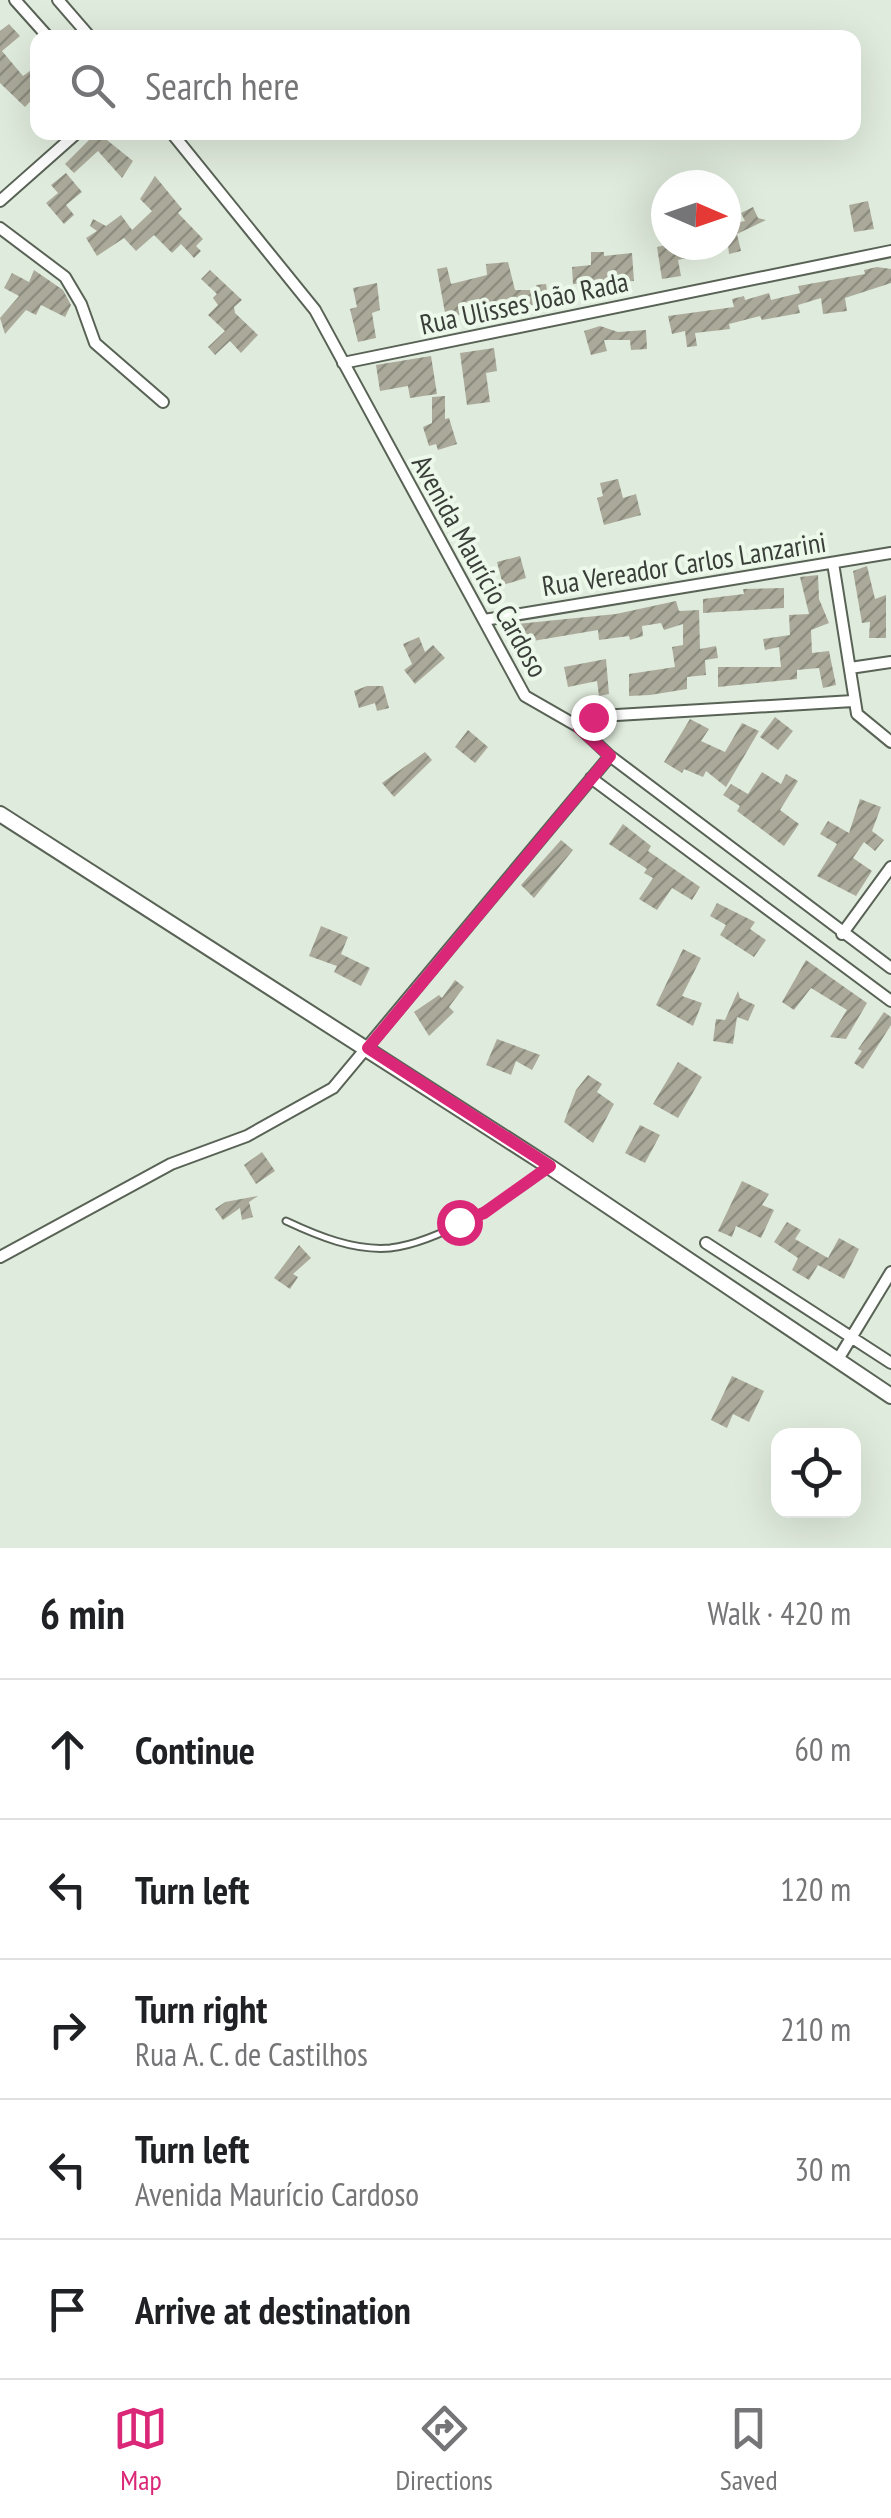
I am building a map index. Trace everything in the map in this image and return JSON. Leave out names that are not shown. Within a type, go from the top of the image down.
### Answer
[{"type":"main road","points":[[0,814],[550,1166],[891,1396]]},
{"type":"street","points":[[15,0],[42,30]]},
{"type":"street","points":[[58,0],[83,30]]},
{"type":"street","points":[[0,201],[69,140]]},
{"type":"street","name":"Avenida Maurício Cardoso","points":[[177,140],[315,310],[524,696],[579,728],[610,756],[891,968]]},
{"type":"street","points":[[0,228],[65,277],[81,304],[95,343],[163,402]]},
{"type":"street","name":"Rua Ulisses João Rada","points":[[343,363],[891,251]]},
{"type":"street","name":"Rua Vereador Carlos Lanzarini","points":[[484,620],[891,553]]},
{"type":"street","points":[[833,563],[853,701],[861,720],[891,742]]},
{"type":"street","points":[[850,668],[891,662]]},
{"type":"street","points":[[579,728],[600,716],[853,701]]},
{"type":"street","points":[[0,1258],[171,1164],[247,1136],[333,1088],[610,756]]},
{"type":"street","points":[[591,778],[891,1001]]},
{"type":"street","points":[[842,934],[891,867]]},
{"type":"street","points":[[706,1243],[891,1363]]},
{"type":"street","points":[[837,1361],[891,1272]]},
{"type":"lane","points":[[286,1221],[318,1236],[356,1246],[395,1248],[484,1213],[550,1166]]},
{"type":"building","points":[[9,24],[20,36],[2,51],[23,76],[30,71],[30,102],[25,107],[0,83],[0,31]]},
{"type":"building","points":[[89,140],[107,140],[133,161],[122,178],[98,151],[74,173],[65,164]]},
{"type":"building","points":[[66,173],[82,192],[66,205],[74,215],[64,224],[46,203],[58,193],[51,185]]},
{"type":"building","points":[[155,176],[182,209],[178,213],[203,239],[196,246],[201,251],[194,258],[181,244],[172,253],[154,235],[136,251],[124,238],[97,256],[86,238],[97,231],[90,226],[93,219],[106,226],[121,215],[132,230],[152,211],[140,199]]},
{"type":"building","points":[[868,201],[874,229],[854,232],[849,205]]},
{"type":"building","points":[[753,207],[758,218],[766,220],[741,232],[741,222],[745,221],[741,213]]},
{"type":"building","points":[[591,252],[604,252],[604,256],[632,253],[634,281],[573,284],[572,267],[591,265]]},
{"type":"building","points":[[659,260],[678,260],[681,276],[662,279]]},
{"type":"building","points":[[508,262],[515,290],[537,290],[536,285],[546,284],[547,290],[563,290],[563,297],[534,300],[535,305],[519,306],[520,310],[500,316],[469,320],[467,313],[446,318],[437,269],[447,267],[451,284],[487,275],[486,264]]},
{"type":"building","points":[[891,269],[891,283],[845,298],[847,311],[823,314],[821,298],[798,305],[800,313],[762,320],[760,316],[729,324],[730,329],[695,333],[697,346],[687,347],[685,331],[672,334],[668,316],[734,307],[732,299],[744,296],[745,300],[769,293],[771,300],[800,293],[798,286],[865,274],[864,270]]},
{"type":"building","points":[[34,270],[63,290],[71,305],[65,317],[41,305],[36,315],[26,310],[5,334],[0,318],[19,296],[4,288],[12,273],[29,282]]},
{"type":"building","points":[[210,270],[242,300],[234,307],[235,313],[258,335],[241,353],[230,341],[215,355],[208,347],[225,331],[208,315],[218,305],[213,298],[217,294],[201,279]]},
{"type":"building","points":[[377,283],[380,310],[372,313],[376,338],[358,342],[350,309],[357,307],[353,288]]},
{"type":"building","points":[[600,326],[618,332],[646,330],[647,349],[631,350],[630,340],[604,340],[607,351],[591,355],[584,331]]},
{"type":"building","points":[[494,348],[497,371],[486,373],[490,402],[467,405],[460,353]]},
{"type":"building","points":[[431,356],[437,394],[410,398],[408,386],[380,391],[376,365]]},
{"type":"building","points":[[445,396],[445,419],[449,418],[457,444],[438,450],[436,444],[429,446],[423,427],[432,423],[432,397]]},
{"type":"building","points":[[618,479],[623,498],[636,494],[641,515],[604,525],[597,498],[603,496],[600,483]]},
{"type":"building","points":[[520,556],[526,578],[503,585],[497,562]]},
{"type":"building","points":[[867,566],[875,599],[886,595],[886,638],[869,638],[870,622],[862,623],[853,571]]},
{"type":"building","points":[[818,575],[819,599],[829,623],[811,630],[812,653],[829,651],[836,685],[823,688],[819,668],[797,670],[797,679],[718,687],[718,667],[781,667],[779,647],[765,650],[763,639],[790,635],[789,615],[809,614],[800,577]]},
{"type":"building","points":[[784,588],[784,608],[703,613],[703,599],[744,594],[743,589]]},
{"type":"building","points":[[676,601],[679,611],[699,610],[700,649],[716,646],[718,658],[705,660],[706,675],[687,677],[687,689],[650,695],[629,696],[629,674],[675,667],[672,647],[683,645],[683,624],[664,630],[661,623],[642,626],[643,636],[630,640],[629,636],[599,640],[598,630],[521,643],[517,624],[616,614]]},
{"type":"building","points":[[419,637],[425,652],[433,645],[445,658],[415,684],[404,670],[412,664],[403,644]]},
{"type":"building","points":[[606,659],[609,694],[599,696],[597,681],[568,687],[564,667]]},
{"type":"building","points":[[383,686],[389,708],[377,711],[375,703],[359,708],[354,691]]},
{"type":"building","points":[[775,717],[793,731],[778,750],[760,737]]},
{"type":"building","points":[[690,719],[709,729],[701,741],[725,752],[742,723],[759,731],[726,787],[706,771],[703,777],[684,769],[682,773],[664,762]]},
{"type":"building","points":[[468,730],[488,747],[475,763],[455,747]]},
{"type":"building","points":[[425,752],[432,760],[394,797],[382,783]]},
{"type":"building","points":[[762,772],[781,784],[786,774],[798,781],[780,810],[799,824],[784,846],[737,811],[740,806],[723,795],[731,784],[748,794]]},
{"type":"building","points":[[860,799],[881,807],[872,831],[884,840],[875,851],[864,842],[853,858],[872,871],[856,896],[817,876],[837,844],[820,834],[828,821],[849,833]]},
{"type":"building","points":[[623,824],[651,846],[648,851],[700,887],[692,900],[672,888],[657,910],[639,899],[653,878],[644,873],[647,869],[609,844]]},
{"type":"building","points":[[561,840],[573,850],[534,898],[521,885]]},
{"type":"building","points":[[717,903],[755,922],[750,929],[766,940],[754,957],[720,935],[726,925],[710,916]]},
{"type":"building","points":[[321,926],[348,937],[341,954],[370,968],[361,986],[334,972],[337,966],[309,956]]},
{"type":"building","points":[[683,949],[701,958],[682,996],[702,1003],[693,1026],[656,1005]]},
{"type":"building","points":[[806,960],[867,1003],[846,1039],[830,1037],[847,1010],[811,988],[794,1010],[782,1002]]},
{"type":"building","points":[[455,980],[464,987],[449,1007],[454,1012],[429,1036],[414,1012],[439,995],[442,998]]},
{"type":"building","points":[[738,991],[740,998],[755,1005],[748,1021],[737,1017],[733,1044],[713,1041],[716,1019],[725,1020]]},
{"type":"building","points":[[884,1012],[891,1017],[891,1025],[863,1069],[854,1063],[862,1051],[858,1049]]},
{"type":"building","points":[[497,1039],[540,1055],[532,1070],[516,1061],[511,1075],[486,1065]]},
{"type":"building","points":[[678,1062],[702,1077],[678,1118],[653,1104]]},
{"type":"building","points":[[588,1075],[602,1084],[597,1092],[614,1104],[593,1143],[564,1122],[576,1090]]},
{"type":"building","points":[[640,1125],[660,1135],[645,1163],[625,1153]]},
{"type":"building","points":[[262,1152],[275,1171],[256,1184],[244,1165]]},
{"type":"building","points":[[742,1181],[769,1194],[762,1205],[774,1210],[761,1238],[736,1226],[732,1237],[718,1231]]},
{"type":"building","points":[[258,1196],[249,1202],[253,1217],[242,1220],[240,1208],[223,1220],[215,1209],[225,1202]]},
{"type":"building","points":[[787,1222],[801,1230],[795,1239],[828,1258],[839,1238],[859,1249],[844,1279],[818,1265],[809,1280],[792,1270],[798,1258],[774,1242]]},
{"type":"building","points":[[299,1245],[311,1258],[293,1274],[298,1277],[290,1289],[274,1278]]},
{"type":"building","points":[[732,1376],[764,1391],[749,1422],[733,1414],[727,1428],[711,1420]]},
{"type":"route","points":[[459,1222],[484,1213],[550,1166],[368,1048],[610,756],[579,728],[593,717]]}]
